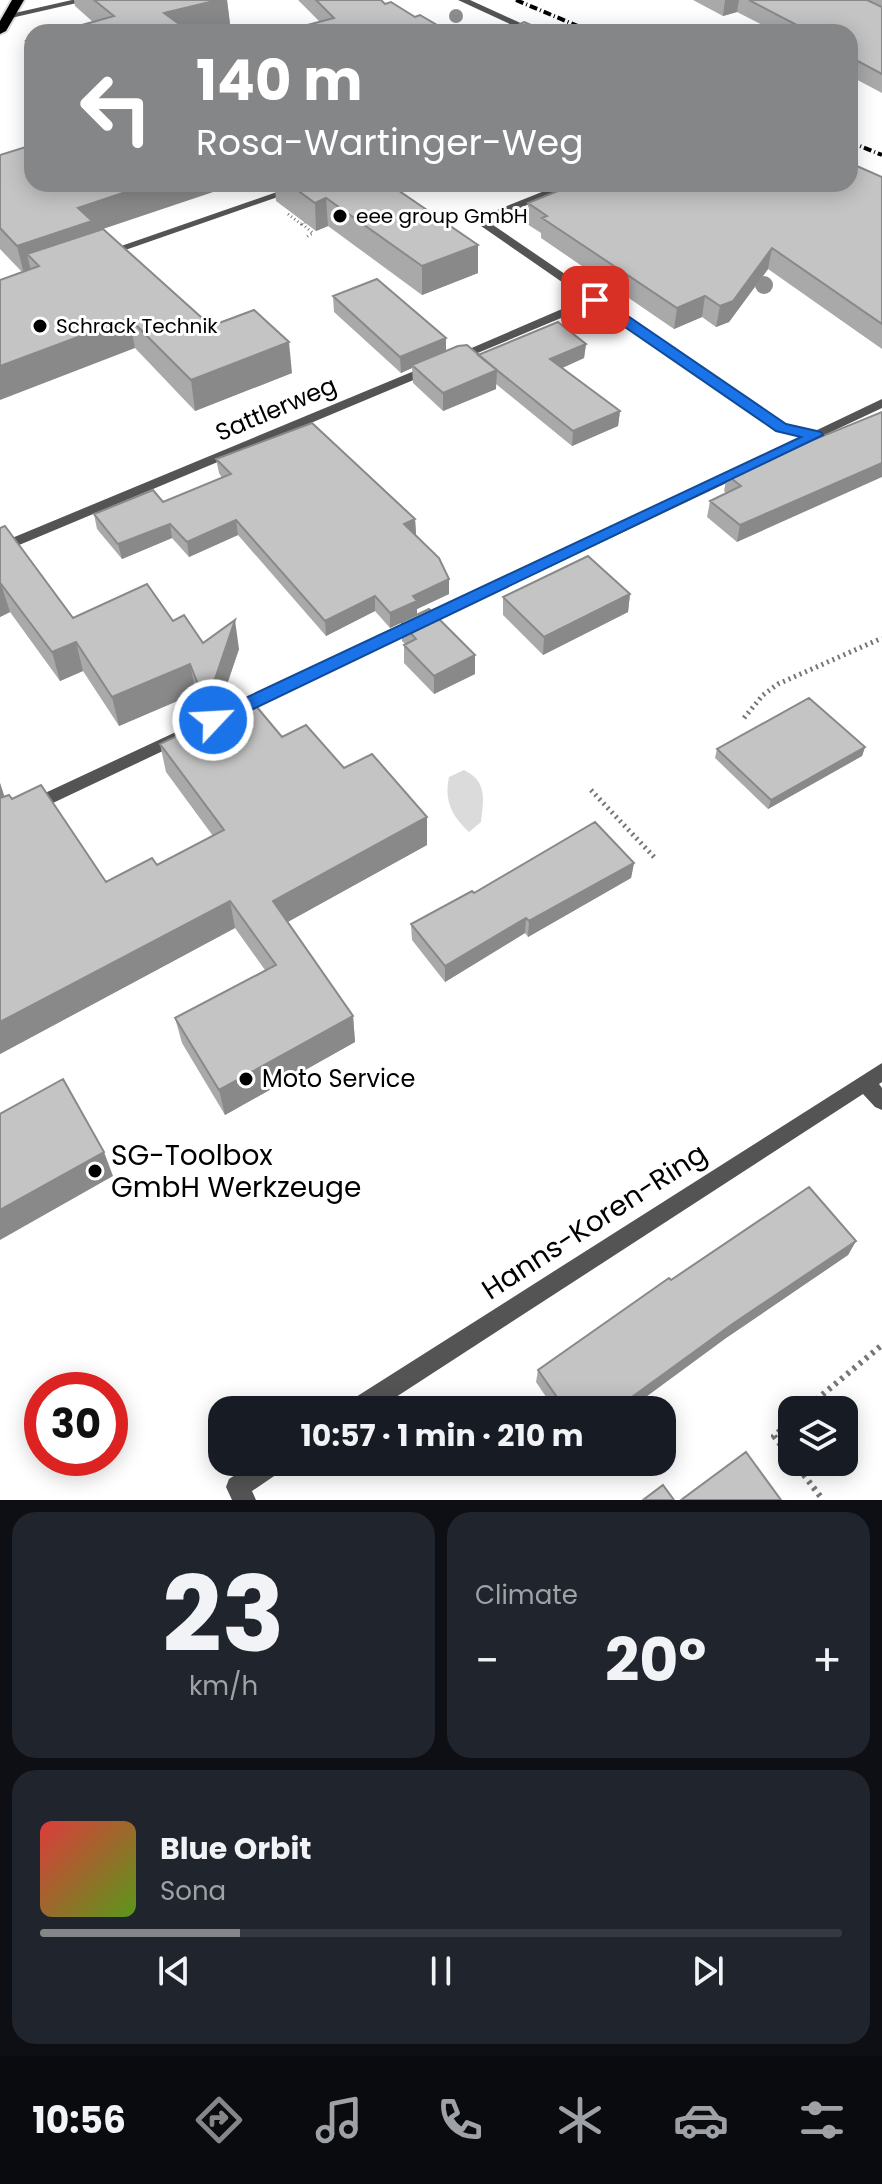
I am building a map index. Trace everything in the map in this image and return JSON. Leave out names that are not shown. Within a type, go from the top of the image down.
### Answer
[{"type":"main road","points":[[0,31],[18,0]]},
{"type":"street","points":[[11,15],[86,0]]},
{"type":"street","points":[[462,0],[517,24]]},
{"type":"street","points":[[87,259],[286,192]]},
{"type":"street","points":[[551,192],[491,216],[487,226],[781,427],[816,435]]},
{"type":"street","name":"Sattlerweg","points":[[0,548],[569,310]]},
{"type":"street","points":[[216,719],[882,403]]},
{"type":"street","points":[[0,821],[187,732]]},
{"type":"street","name":"Hanns-Koren-Ring","points":[[378,1396],[873,1077],[882,1101]]},
{"type":"street","points":[[244,1500],[237,1487],[254,1476]]},
{"type":"path","points":[[290,214],[313,233],[305,238]]},
{"type":"path","points":[[744,718],[763,695],[778,684],[882,638]]},
{"type":"path","points":[[591,790],[654,857]]},
{"type":"path","points":[[821,1396],[882,1345]]},
{"type":"path","points":[[805,1476],[823,1500]]},
{"type":"shaded area","points":[[464,770],[477,780],[483,798],[481,822],[469,832],[454,814],[448,793],[449,777]]},
{"type":"building","points":[[94,0],[218,0],[164,13],[179,24],[86,24],[114,16]]},
{"type":"building","points":[[316,0],[391,2],[415,17],[420,15],[435,24],[312,24],[334,18]]},
{"type":"building","points":[[749,0],[867,0],[882,7],[882,74],[858,61],[858,24],[795,24]]},
{"type":"building","points":[[24,148],[24,192],[126,192],[78,208],[92,221],[17,246],[0,228],[0,155]]},
{"type":"building","points":[[858,166],[882,177],[882,324],[772,248],[733,301],[720,306],[705,296],[677,308],[542,218],[547,216],[528,203],[555,192],[858,192]]},
{"type":"building","points":[[300,192],[401,192],[478,245],[422,266],[326,198],[315,203]]},
{"type":"building","points":[[103,229],[211,326],[254,310],[289,342],[191,380],[129,318],[0,366],[0,280],[39,266],[27,254]]},
{"type":"building","points":[[377,279],[446,338],[400,357],[333,296]]},
{"type":"building","points":[[558,322],[586,344],[550,359],[620,411],[573,431],[478,355]]},
{"type":"building","points":[[467,345],[497,370],[443,393],[412,365],[458,346]]},
{"type":"building","points":[[882,412],[882,463],[740,525],[710,501],[741,486],[727,475]]},
{"type":"building","points":[[312,423],[415,519],[404,524],[439,558],[449,579],[413,596],[417,601],[390,613],[375,596],[325,621],[236,520],[187,542],[170,524],[118,544],[94,514],[153,490],[163,502],[231,474],[216,459]]},
{"type":"building","points":[[5,526],[73,618],[147,584],[173,621],[184,615],[203,643],[235,620],[215,679],[199,687],[190,664],[112,697],[76,642],[52,652],[0,584],[0,528]]},
{"type":"building","points":[[588,556],[630,594],[544,637],[503,597]]},
{"type":"building","points":[[429,609],[475,655],[434,676],[404,645],[416,639],[401,622]]},
{"type":"building","points":[[809,698],[865,747],[771,800],[717,749]]},
{"type":"building","points":[[251,700],[282,737],[306,725],[344,768],[372,754],[427,817],[273,901],[353,1016],[219,1090],[175,1018],[276,965],[230,901],[0,1022],[0,798],[9,795],[12,799],[41,785],[106,882],[152,858],[157,865],[224,830],[160,744]]},
{"type":"building","points":[[595,822],[634,863],[529,921],[526,918],[445,966],[411,924],[472,891],[474,893]]},
{"type":"building","points":[[63,1079],[104,1152],[0,1210],[0,1114]]},
{"type":"building","points":[[809,1187],[856,1241],[731,1325],[633,1396],[556,1396],[538,1370],[669,1278],[671,1280]]},
{"type":"building","points":[[746,1452],[781,1500],[681,1500]]},
{"type":"building","points":[[663,1485],[674,1500],[643,1500]]},
{"type":"railway","points":[[516,0],[573,24]]},
{"type":"railway","points":[[858,145],[882,155]]},
{"type":"place","name":"eee group GmbH","points":[[340,216]]},
{"type":"place","name":"Schrack Technik","points":[[40,326]]},
{"type":"place","name":"Moto Service","points":[[246,1079]]},
{"type":"place","name":"SG-Toolbox GmbH Werkzeuge","points":[[95,1171]]},
{"type":"route","points":[[213,720],[816,435],[781,427],[595,300]]}]
